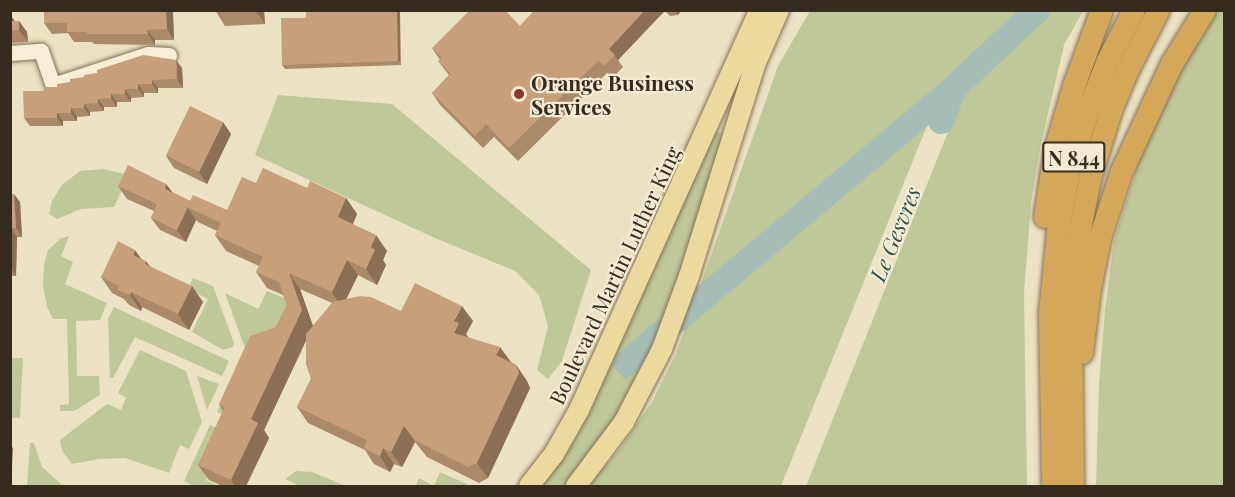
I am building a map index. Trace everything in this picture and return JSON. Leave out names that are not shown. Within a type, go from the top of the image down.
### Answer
[{"type":"highway","points":[[1050,313],[1037,291],[1055,151],[1074,86],[1102,10]]},
{"type":"highway","name":"N 844","points":[[1053,486],[1050,313],[1059,223],[1069,171],[1098,86],[1134,10]]},
{"type":"highway","name":"N 844","points":[[1073,486],[1071,372],[1073,287],[1080,230],[1090,179],[1112,108],[1133,59],[1159,10]]},
{"type":"highway","points":[[1071,372],[1084,349],[1090,289],[1100,239],[1122,171],[1172,64],[1205,10]]},
{"type":"main road","name":"Boulevard Martin Luther King","points":[[529,486],[554,454],[579,410],[760,10]]},
{"type":"main road","points":[[576,486],[624,422],[662,349],[683,294],[755,65],[779,10]]},
{"type":"street","points":[[10,52],[41,51],[53,85],[148,54],[169,56]]},
{"type":"green space","points":[[810,11],[1083,11],[1064,45],[1040,148],[1031,203],[1024,293],[1027,486],[806,486],[962,97],[946,79],[781,486],[589,486],[621,447],[652,402],[676,354],[778,66]]},
{"type":"green space","points":[[1215,11],[1224,11],[1224,486],[1096,486],[1099,385],[1105,310],[1114,241],[1145,141],[1190,47]]},
{"type":"green space","points":[[278,95],[392,104],[591,270],[562,361],[548,379],[537,370],[548,326],[539,295],[515,271],[435,238],[255,155]]},
{"type":"green space","points":[[714,131],[725,134],[667,318],[614,422],[571,481],[566,486],[536,486]]},
{"type":"green space","points":[[103,169],[129,175],[114,207],[81,209],[57,219],[49,214],[52,201],[62,185],[80,171]]},
{"type":"green space","points":[[69,236],[61,256],[73,262],[65,284],[107,303],[100,320],[76,321],[77,376],[99,376],[100,395],[74,411],[60,411],[60,405],[69,404],[67,319],[53,319],[47,307],[43,286],[44,265],[48,250],[61,238]]},
{"type":"green space","points":[[193,278],[213,286],[234,343],[233,347],[223,350],[192,332],[208,299],[188,289]]},
{"type":"green space","points":[[267,291],[287,299],[294,319],[227,416],[217,412],[246,351],[225,293],[258,309]]},
{"type":"green space","points":[[114,307],[229,361],[222,376],[135,337],[113,378],[110,378],[108,319]]},
{"type":"green space","points":[[140,350],[186,371],[202,422],[189,449],[180,445],[169,473],[125,458],[99,459],[72,464],[62,451],[60,440],[107,404],[121,410],[126,398],[118,393]]},
{"type":"green space","points":[[11,358],[23,358],[20,418],[11,418]]},
{"type":"green space","points":[[197,376],[219,384],[207,410]]},
{"type":"green space","points":[[210,425],[226,433],[206,480],[218,486],[194,486],[184,481]]},
{"type":"green space","points":[[30,443],[34,443],[42,467],[63,486],[27,486]]},
{"type":"green space","points":[[296,471],[312,472],[346,486],[300,486],[285,479]]},
{"type":"green space","points":[[440,472],[471,486],[434,486]]},
{"type":"green space","points":[[419,478],[434,486],[416,486]]},
{"type":"water","points":[[946,78],[962,97],[625,380],[609,361]]},
{"type":"building","points":[[44,10],[166,10],[167,29],[147,30],[148,34],[67,32],[67,23],[44,23]]},
{"type":"building","points":[[306,10],[397,10],[398,61],[282,65],[281,18],[306,18]]},
{"type":"building","name":"Orange Business Services","points":[[470,10],[505,10],[520,26],[535,10],[645,10],[609,49],[615,55],[604,66],[598,61],[509,148],[486,124],[475,136],[432,93],[451,74],[438,61],[442,58],[432,48]]},
{"type":"building","points":[[10,17],[12,21],[19,21],[19,30],[10,31]]},
{"type":"building","points":[[143,55],[176,60],[177,79],[152,80],[152,84],[138,84],[138,89],[125,89],[125,94],[111,94],[111,98],[98,99],[98,103],[84,104],[84,108],[71,108],[71,113],[57,113],[57,118],[24,118],[23,91],[44,91],[44,87],[57,87],[57,84],[70,82],[70,79],[97,73],[97,70]]},
{"type":"building","points":[[190,106],[223,122],[199,172],[166,155]]},
{"type":"building","points":[[128,165],[166,184],[165,189],[190,201],[177,230],[151,218],[157,204],[118,186]]},
{"type":"building","points":[[263,168],[307,188],[310,181],[346,198],[338,217],[376,235],[371,247],[375,250],[366,269],[347,260],[332,292],[289,273],[302,310],[251,419],[258,423],[231,480],[198,465],[225,407],[219,404],[250,336],[276,327],[287,305],[279,282],[256,272],[263,257],[215,235],[221,223],[187,207],[193,195],[227,210],[242,177],[256,183]]},
{"type":"building","points":[[10,194],[14,194],[16,228],[11,228],[11,268]]},
{"type":"building","points":[[118,241],[135,250],[133,255],[146,261],[145,264],[192,286],[178,314],[131,292],[130,295],[118,290],[119,286],[101,277]]},
{"type":"building","points":[[415,283],[462,306],[454,321],[459,323],[454,333],[500,347],[496,355],[516,365],[519,373],[477,463],[468,467],[416,441],[404,426],[391,452],[383,448],[380,456],[364,448],[367,440],[297,407],[311,379],[306,364],[306,334],[333,302],[360,296],[371,297],[401,311]]},
{"type":"waterway","name":"Le Gesvres","points":[[941,121],[953,89],[1037,10]]},
{"type":"place","name":"Orange Business Services","points":[[519,94]]}]
